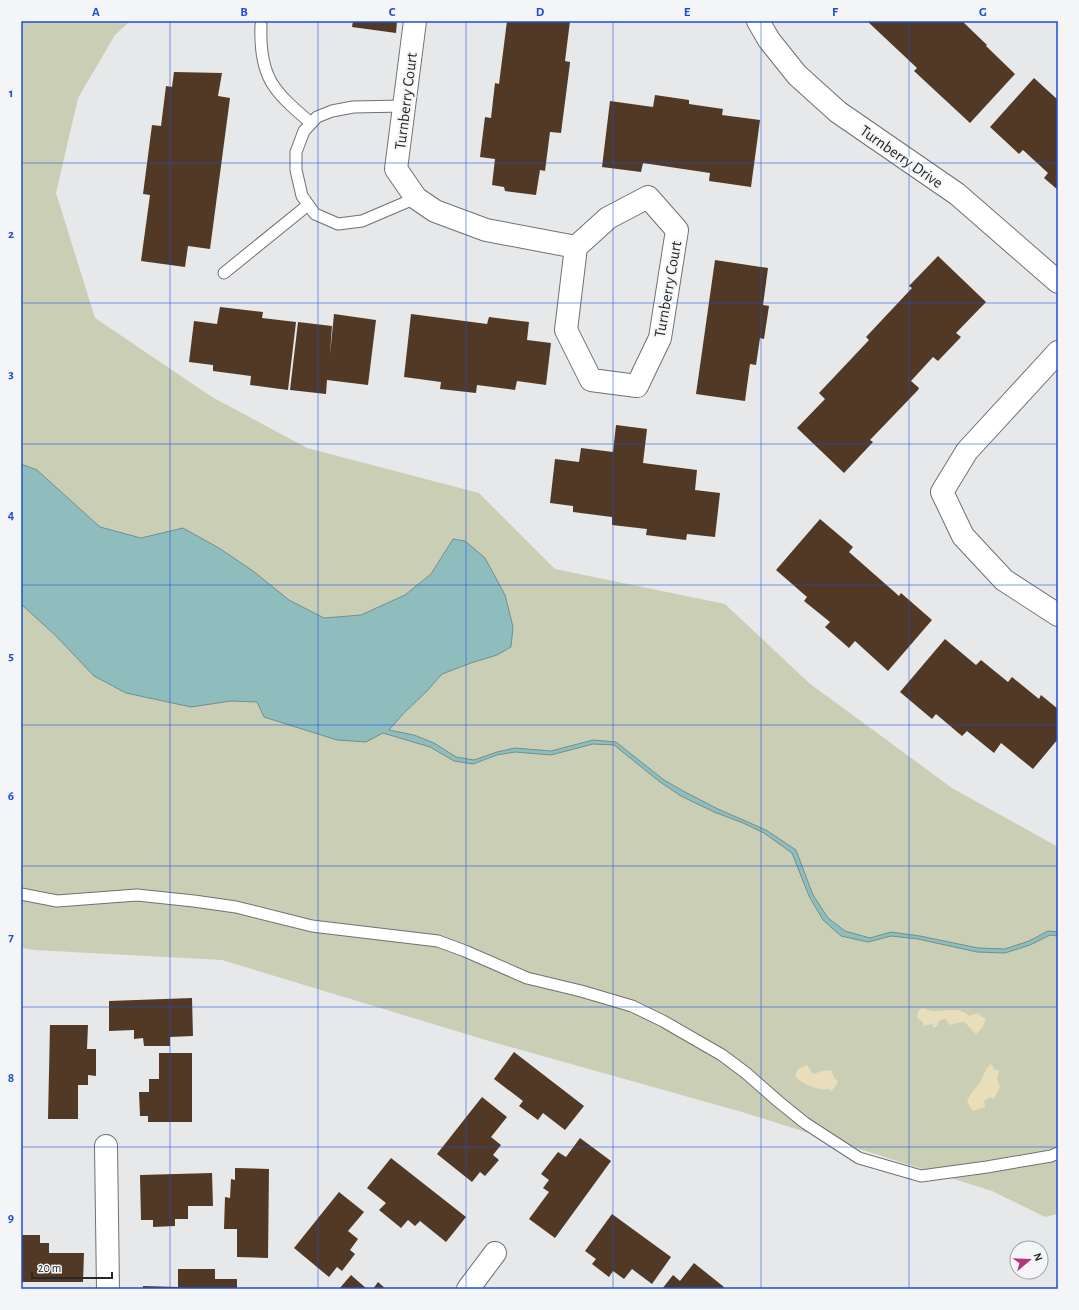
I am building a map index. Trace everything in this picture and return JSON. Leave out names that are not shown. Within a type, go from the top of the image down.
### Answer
[{"type":"street","name":"Turnberry Court","points":[[415,21],[396,168],[416,198],[435,211],[486,230],[576,247]]},
{"type":"street","name":"Turnberry Drive","points":[[758,21],[769,40],[797,75],[838,112],[957,194],[1058,282]]},
{"type":"street","name":"Turnberry Court","points":[[648,197],[677,230],[660,338],[636,386],[591,380],[566,330],[576,247],[608,218],[648,197]]},
{"type":"street","points":[[1058,352],[967,451],[942,492],[964,536],[1004,580],[1058,615]]},
{"type":"street","points":[[106,1146],[108,1289]]},
{"type":"street","points":[[468,1289],[495,1253]]},
{"type":"lane","points":[[261,24],[260,44],[266,73],[276,90],[288,103],[311,123]]},
{"type":"lane","points":[[404,106],[353,106],[332,111],[317,117],[304,131],[296,152],[296,170],[302,196],[314,214],[338,224],[362,221],[416,198]]},
{"type":"lane","points":[[224,273],[308,206]]},
{"type":"lane","points":[[21,894],[57,901],[137,895],[194,901],[236,907],[312,926],[438,941],[527,978],[581,991],[632,1006],[722,1055],[746,1073],[805,1123],[859,1158],[921,1176],[987,1167],[1051,1156],[1058,1153]]},
{"type":"green space","points":[[21,21],[130,21],[115,35],[78,98],[56,193],[95,318],[212,397],[307,448],[479,493],[555,569],[725,604],[809,683],[952,788],[1058,847],[1058,1214],[1045,1217],[992,1191],[742,1112],[489,1041],[222,960],[34,950],[21,948]]},
{"type":"sand","points":[[922,1008],[933,1011],[958,1010],[969,1016],[978,1013],[982,1017],[986,1018],[983,1027],[976,1034],[963,1022],[951,1025],[946,1019],[939,1021],[938,1025],[934,1028],[932,1024],[924,1026],[922,1021],[917,1018],[918,1012]]},
{"type":"sand","points":[[991,1064],[995,1070],[999,1070],[997,1079],[1000,1086],[999,1089],[992,1099],[991,1097],[984,1101],[985,1107],[973,1111],[967,1101]]},
{"type":"sand","points":[[807,1065],[813,1074],[831,1070],[834,1078],[838,1081],[836,1086],[830,1092],[830,1089],[817,1088],[800,1081],[795,1076],[798,1069]]},
{"type":"water","points":[[21,464],[37,470],[100,527],[141,538],[183,528],[219,548],[253,571],[289,600],[324,618],[361,615],[405,595],[431,574],[453,539],[465,541],[485,558],[505,595],[513,627],[511,647],[497,655],[442,674],[389,730],[414,735],[434,743],[456,757],[474,760],[497,752],[515,748],[551,751],[593,740],[616,742],[664,780],[718,809],[766,830],[796,850],[813,895],[828,918],[845,931],[870,938],[891,932],[920,936],[978,948],[1005,949],[1029,941],[1048,931],[1058,932],[1058,936],[1050,935],[1030,945],[1005,953],[977,952],[918,939],[891,936],[868,942],[841,936],[823,920],[809,896],[792,853],[764,833],[681,796],[660,782],[614,745],[593,744],[551,755],[515,752],[497,755],[473,764],[454,761],[430,747],[383,733],[366,742],[337,740],[264,717],[257,702],[231,701],[191,707],[126,693],[94,676],[56,636],[21,604]]},
{"type":"building","points":[[353,21],[397,21],[396,33],[352,27]]},
{"type":"building","points":[[507,21],[570,21],[565,61],[570,63],[561,133],[550,132],[545,171],[540,170],[536,195],[505,191],[504,187],[492,185],[495,159],[480,157],[485,117],[491,118],[495,83],[499,84]]},
{"type":"building","points":[[867,21],[962,21],[1015,74],[970,123],[914,71],[917,68]]},
{"type":"building","points":[[174,72],[222,73],[218,96],[230,98],[210,249],[188,246],[185,267],[141,261],[150,195],[143,194],[152,125],[161,126],[166,86],[172,87]]},
{"type":"building","points":[[1034,78],[1058,100],[1058,190],[1044,178],[1048,173],[1023,150],[1019,154],[990,127]]},
{"type":"building","points":[[655,95],[689,100],[689,104],[723,109],[722,115],[760,120],[751,187],[709,181],[710,173],[643,163],[641,172],[602,167],[610,101],[653,107]]},
{"type":"building","points":[[938,256],[986,302],[956,333],[961,337],[938,361],[933,357],[911,381],[919,388],[918,390],[870,440],[873,442],[844,473],[797,428],[825,399],[819,393],[869,340],[866,337],[912,288],[909,286]]},
{"type":"building","points":[[715,260],[768,268],[763,305],[769,306],[764,339],[760,338],[756,365],[750,364],[745,401],[696,394]]},
{"type":"building","points":[[220,307],[263,312],[262,318],[296,322],[288,390],[250,385],[251,376],[213,371],[213,365],[189,362],[194,321],[217,324]]},
{"type":"building","points":[[334,314],[376,320],[368,385],[327,380],[326,394],[290,390],[298,322],[332,326],[330,355]]},
{"type":"building","points":[[411,314],[487,324],[489,317],[529,322],[527,340],[551,343],[546,385],[517,381],[515,390],[477,385],[476,393],[440,389],[441,382],[404,377]]},
{"type":"building","points":[[616,425],[647,429],[643,463],[697,470],[695,490],[720,493],[715,537],[687,534],[686,540],[646,535],[647,529],[612,525],[612,517],[573,512],[573,506],[550,503],[555,459],[579,462],[581,448],[613,452]]},
{"type":"building","points":[[820,519],[853,547],[849,552],[899,596],[901,593],[932,620],[888,671],[855,641],[849,648],[825,627],[830,622],[804,601],[807,597],[776,570]]},
{"type":"building","points":[[945,639],[976,665],[981,660],[1008,682],[1012,677],[1039,699],[1041,695],[1058,709],[1058,739],[1033,769],[1001,743],[994,753],[967,731],[962,736],[936,714],[932,719],[900,692]]},
{"type":"building","points":[[192,998],[193,1036],[170,1037],[170,1046],[144,1046],[143,1038],[134,1039],[134,1030],[109,1031],[109,1001]]},
{"type":"building","points":[[50,1025],[88,1025],[87,1049],[96,1049],[96,1076],[88,1075],[88,1085],[78,1085],[78,1119],[48,1119]]},
{"type":"building","points":[[514,1052],[584,1106],[565,1130],[543,1113],[538,1120],[519,1106],[523,1101],[494,1079]]},
{"type":"building","points":[[159,1053],[192,1053],[192,1122],[148,1122],[148,1116],[140,1116],[139,1092],[149,1092],[149,1079],[159,1079]]},
{"type":"building","points":[[482,1097],[507,1117],[491,1137],[501,1145],[493,1155],[499,1160],[485,1176],[480,1172],[472,1182],[437,1154]]},
{"type":"building","points":[[580,1138],[611,1161],[555,1238],[529,1219],[549,1192],[543,1188],[549,1180],[541,1174],[558,1152],[566,1157]]},
{"type":"building","points":[[391,1158],[466,1217],[446,1242],[420,1221],[415,1226],[408,1220],[401,1228],[379,1210],[386,1203],[367,1188]]},
{"type":"building","points":[[235,1168],[269,1169],[268,1258],[237,1257],[237,1229],[224,1229],[225,1197],[230,1198],[231,1179],[235,1180]]},
{"type":"building","points":[[212,1173],[213,1206],[188,1206],[188,1219],[175,1219],[175,1226],[153,1227],[153,1220],[141,1220],[140,1175]]},
{"type":"building","points":[[339,1192],[364,1212],[348,1231],[358,1239],[350,1250],[355,1254],[342,1271],[337,1267],[329,1277],[294,1248]]},
{"type":"building","points":[[612,1214],[671,1257],[652,1284],[632,1269],[624,1279],[613,1271],[609,1277],[592,1264],[596,1259],[585,1251]]},
{"type":"building","points":[[21,1235],[40,1235],[40,1243],[49,1243],[49,1253],[84,1253],[83,1282],[21,1282]]},
{"type":"building","points":[[694,1263],[724,1287],[723,1289],[662,1289],[673,1275],[680,1281]]},
{"type":"building","points":[[178,1269],[215,1269],[215,1279],[237,1279],[237,1289],[143,1289],[143,1286],[178,1287]]},
{"type":"building","points":[[351,1275],[367,1289],[339,1289]]},
{"type":"building","points":[[378,1282],[386,1289],[373,1289]]}]
